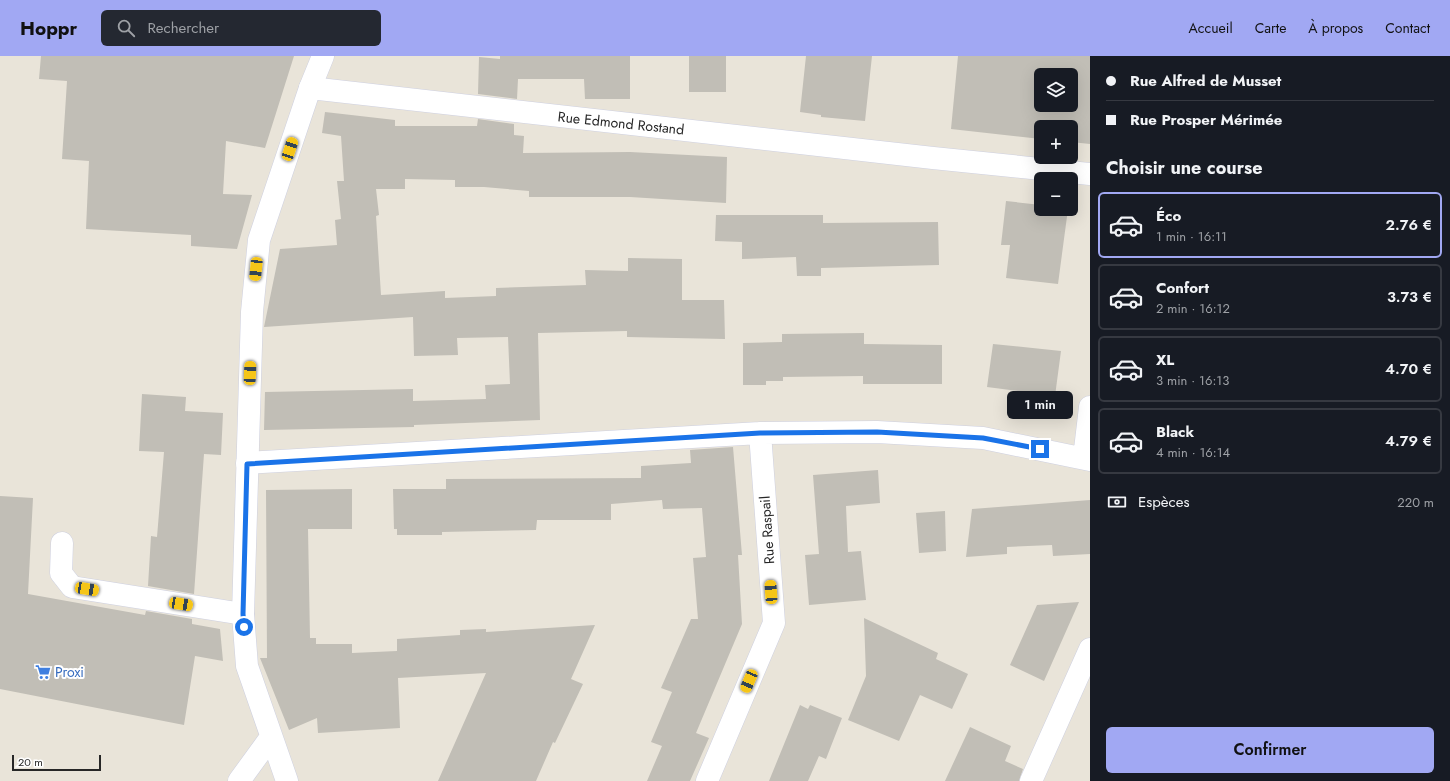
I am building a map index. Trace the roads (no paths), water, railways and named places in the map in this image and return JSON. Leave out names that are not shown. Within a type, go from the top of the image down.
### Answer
[{"type":"street","points":[[287,781],[247,666],[243,614],[252,312],[259,240],[310,88],[323,56]]},
{"type":"street","name":"Rue Edmond Rostand","points":[[310,88],[933,158],[1090,174]]},
{"type":"street","points":[[247,464],[760,433],[877,432],[983,438],[1087,459],[1090,407]]},
{"type":"street","name":"Rue Raspail","points":[[707,781],[774,623],[760,433]]},
{"type":"street","points":[[62,543],[61,573],[72,587],[243,614]]},
{"type":"street","points":[[1031,781],[1090,649]]},
{"type":"street","points":[[240,781],[271,737]]},
{"type":"place","name":"Proxi","points":[[43,672]]}]
